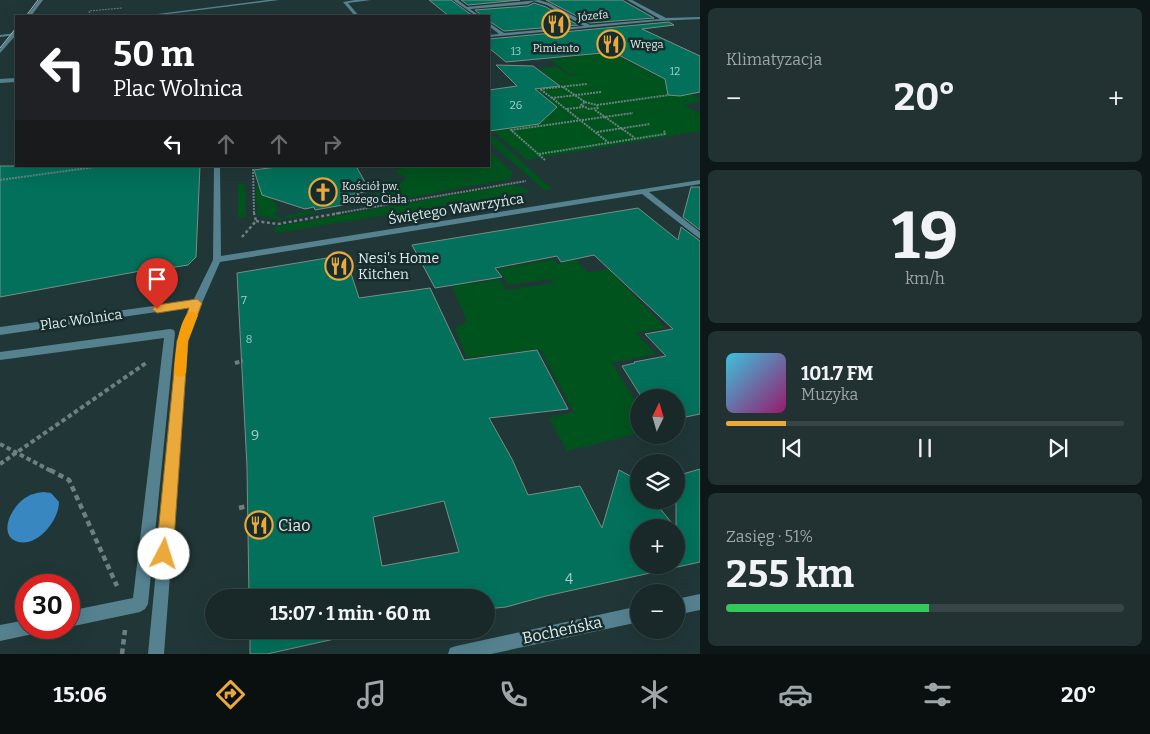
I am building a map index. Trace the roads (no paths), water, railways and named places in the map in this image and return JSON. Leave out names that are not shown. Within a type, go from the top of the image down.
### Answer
[{"type":"street","points":[[30,15],[41,0]]},
{"type":"street","points":[[214,0],[218,15]]},
{"type":"street","points":[[152,15],[277,0]]},
{"type":"street","points":[[344,1],[369,0]]},
{"type":"street","points":[[455,0],[476,15]]},
{"type":"street","points":[[466,8],[528,3],[534,0],[548,4],[588,26]]},
{"type":"street","points":[[629,0],[665,19]]},
{"type":"street","points":[[344,1],[356,15]]},
{"type":"street","name":"Józefa","points":[[490,36],[665,19],[700,18]]},
{"type":"street","points":[[490,25],[504,35]]},
{"type":"street","points":[[0,36],[15,34]]},
{"type":"street","points":[[0,52],[15,34]]},
{"type":"street","points":[[0,82],[15,80]]},
{"type":"street","points":[[156,654],[182,341],[217,260],[217,167]]},
{"type":"street","name":"Świętego Wawrzyńca","points":[[217,260],[700,182]]},
{"type":"street","points":[[644,192],[700,236]]},
{"type":"street","name":"Plac Wolnica","points":[[0,331],[197,303]]},
{"type":"street","name":"Plac Wolnica","points":[[0,356],[170,333],[140,604],[80,617]]},
{"type":"street","points":[[685,605],[700,602]]},
{"type":"street","name":"Bocheńska","points":[[456,654],[630,616]]},
{"type":"street","points":[[0,633],[15,630]]},
{"type":"water","points":[[43,492],[51,493],[59,502],[55,518],[50,526],[36,539],[28,542],[12,539],[7,529],[13,511],[25,498]]},
{"type":"tram line","points":[[27,15],[38,0]]},
{"type":"tram line","points":[[0,48],[15,29]]},
{"type":"place","name":"Pimiento","points":[[556,24]]},
{"type":"place","name":"Wręga","points":[[611,44]]},
{"type":"place","name":"Kościół pw. Bożego Ciała","points":[[323,192]]},
{"type":"place","name":"Nesi's Home Kitchen","points":[[339,266]]},
{"type":"place","name":"Ciao","points":[[259,525]]}]
